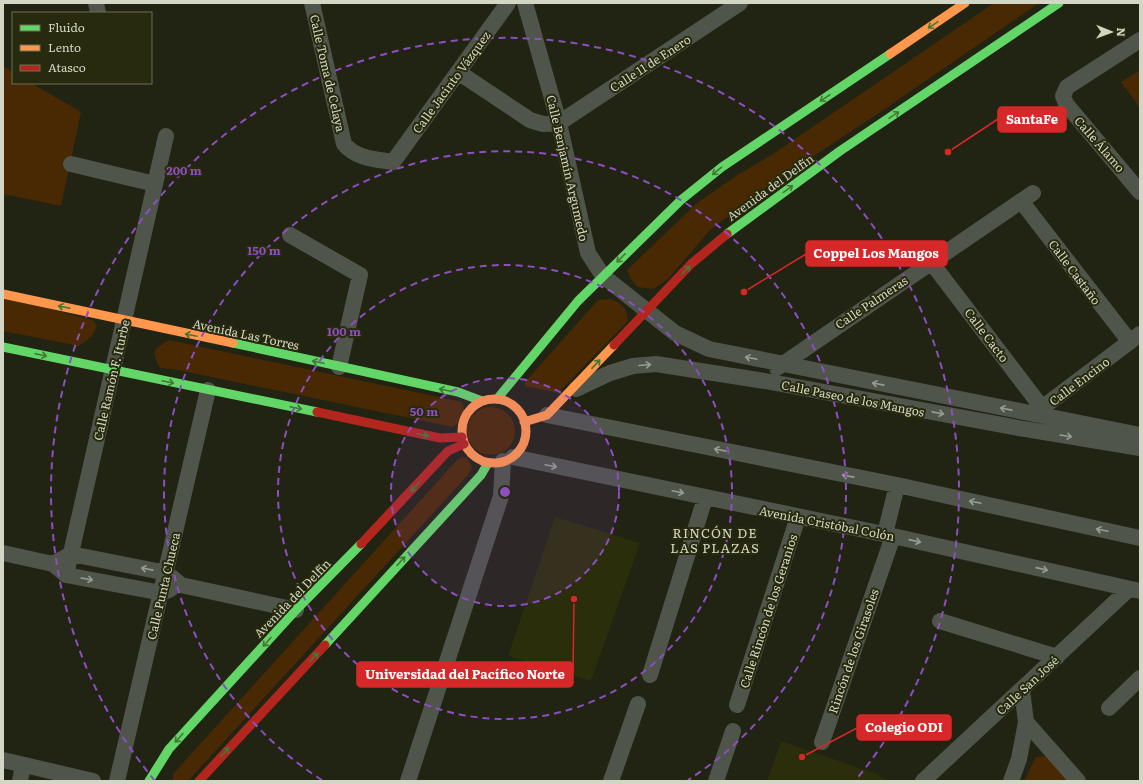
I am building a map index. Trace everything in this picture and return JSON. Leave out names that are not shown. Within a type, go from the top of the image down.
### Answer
[{"type":"street","name":"Calle Toma de Celaya","points":[[312,3],[344,144],[351,152],[360,157],[393,162]]},
{"type":"street","name":"Calle Jacinto Vázquez","points":[[393,162],[508,3]]},
{"type":"street","points":[[497,399],[578,301],[682,200],[722,167],[964,3]]},
{"type":"street","name":"Avenida del Delfín","points":[[524,422],[547,415],[691,264],[730,231],[840,151],[1060,3]]},
{"type":"street","name":"Calle 11 de Enero","points":[[559,123],[732,5]]},
{"type":"street","name":"Calle Benjamín Argumedo","points":[[531,6],[588,253],[603,276],[646,310]]},
{"type":"street","name":"Calle Álamo","points":[[1140,40],[1067,87],[1063,96],[1066,104],[1140,192]]},
{"type":"street","points":[[458,72],[530,120],[543,124],[559,123]]},
{"type":"street","name":"Calle Ramón F. Iturbe","points":[[66,575],[166,136]]},
{"type":"street","points":[[71,164],[156,184]]},
{"type":"street","name":"Calle Palmeras","points":[[765,381],[780,364],[1027,197]]},
{"type":"street","name":"Calle Castaño","points":[[1027,197],[1135,338]]},
{"type":"street","points":[[290,235],[360,275],[339,367]]},
{"type":"street","name":"Calle Cacto","points":[[931,262],[1038,411]]},
{"type":"street","name":"Avenida Las Torres","points":[[3,294],[458,392],[482,401]]},
{"type":"street","name":"Calle Paseo de los Mangos","points":[[646,310],[675,333],[709,349],[780,364],[1038,411],[1140,435]]},
{"type":"street","name":"Calle Encino","points":[[1018,428],[1038,411],[1135,338]]},
{"type":"street","points":[[3,347],[440,438],[463,440]]},
{"type":"street","name":"Calle Paseo de los Mangos","points":[[569,393],[610,373],[632,366],[656,364],[765,381],[1018,428],[1140,448]]},
{"type":"street","name":"Calle Punta Chueca","points":[[117,781],[167,573],[208,390]]},
{"type":"street","points":[[199,781],[481,475],[521,447],[525,438],[524,422],[516,408],[507,402],[497,399],[482,401],[469,411],[465,418],[463,440],[473,455],[502,460]]},
{"type":"street","points":[[547,415],[897,486],[1140,538]]},
{"type":"street","name":"Avenida del Delfín","points":[[149,781],[169,749],[296,610],[377,528],[448,451],[463,440]]},
{"type":"street","points":[[408,781],[501,496],[502,460]]},
{"type":"street","name":"Avenida Cristóbal Colón","points":[[502,460],[705,498],[889,535],[1135,590]]},
{"type":"street","name":"Rincón de los Girasoles","points":[[822,742],[885,559],[897,486]]},
{"type":"street","points":[[650,675],[705,498]]},
{"type":"street","name":"Calle Rincón de los Geranios","points":[[737,705],[798,517]]},
{"type":"street","points":[[3,553],[53,564],[66,575],[162,593],[181,585]]},
{"type":"street","points":[[53,564],[71,554],[167,573],[181,585],[296,610]]},
{"type":"street","name":"Calle San José","points":[[923,781],[1057,656],[1135,590]]},
{"type":"street","points":[[940,621],[1057,656]]},
{"type":"street","points":[[1109,708],[1140,678]]},
{"type":"street","points":[[1011,781],[1019,759],[1026,722],[1022,690]]},
{"type":"street","points":[[611,781],[638,704]]},
{"type":"street","points":[[1026,722],[1078,781]]},
{"type":"street","points":[[716,781],[733,731]]},
{"type":"street","points":[[3,760],[93,781]]},
{"type":"street","points":[[20,781],[23,765]]},
{"type":"shaded area","points":[[994,3],[1039,3],[876,115],[765,188],[710,230],[668,279],[653,289],[637,287],[627,270],[697,203],[736,176],[773,154]]},
{"type":"shaded area","points":[[3,66],[12,71],[12,84],[33,84],[81,112],[61,206],[3,194]]},
{"type":"shaded area","points":[[1140,70],[1140,108],[1121,82]]},
{"type":"shaded area","points":[[3,297],[93,320],[97,326],[92,336],[79,346],[3,331]]},
{"type":"shaded area","points":[[611,299],[624,307],[627,313],[628,321],[558,393],[525,386],[525,382],[598,300]]},
{"type":"shaded area","points":[[169,340],[462,402],[464,413],[459,422],[453,427],[173,369],[160,368],[154,352],[158,347]]},
{"type":"shaded area","points":[[486,407],[496,407],[505,411],[511,417],[514,422],[514,440],[505,451],[496,455],[486,455],[477,451],[471,445],[467,436],[467,426],[471,417],[477,411]]},
{"type":"shaded area","points":[[462,457],[467,458],[472,467],[468,475],[188,781],[173,781],[173,774],[456,461]]},
{"type":"shaded area","points":[[555,517],[640,543],[591,681],[508,656]]},
{"type":"shaded area","points":[[781,741],[877,774],[886,781],[767,781]]},
{"type":"shaded area","points":[[1047,756],[1072,781],[1024,781],[1036,757]]},
{"type":"traffic: fast","points":[[727,234],[840,151],[1059,3]]},
{"type":"traffic: fast","points":[[497,399],[578,301],[681,200],[722,167],[890,54]]},
{"type":"traffic: fast","points":[[233,343],[458,392],[482,401]]},
{"type":"traffic: fast","points":[[3,347],[317,412]]},
{"type":"traffic: fast","points":[[325,645],[481,475],[488,463]]},
{"type":"traffic: fast","points":[[149,781],[169,749],[296,610],[361,544]]},
{"type":"traffic: slow","points":[[890,54],[965,3]]},
{"type":"traffic: slow","points":[[3,294],[233,343]]},
{"type":"traffic: slow","points":[[524,422],[547,415],[614,345]]},
{"type":"traffic: slow","points":[[494,399],[512,405],[520,413],[526,431],[520,449],[512,457],[494,463],[476,457],[468,449],[462,431],[468,413],[476,405],[494,399]]},
{"type":"traffic: jam","points":[[614,345],[691,264],[727,234]]},
{"type":"traffic: jam","points":[[317,412],[440,438],[462,437]]},
{"type":"traffic: jam","points":[[361,544],[448,451],[464,444]]},
{"type":"traffic: jam","points":[[199,781],[325,645]]},
{"type":"place","name":"SantaFe","points":[[948,152]]},
{"type":"place","name":"Coppel Los Mangos","points":[[744,292]]},
{"type":"place","name":"Universidad del Pacífico Norte","points":[[574,599]]},
{"type":"place","name":"Colegio ODI","points":[[802,757]]},
{"type":"district","name":"RINCÓN DE LAS PLAZAS","points":[[715,540]]}]
